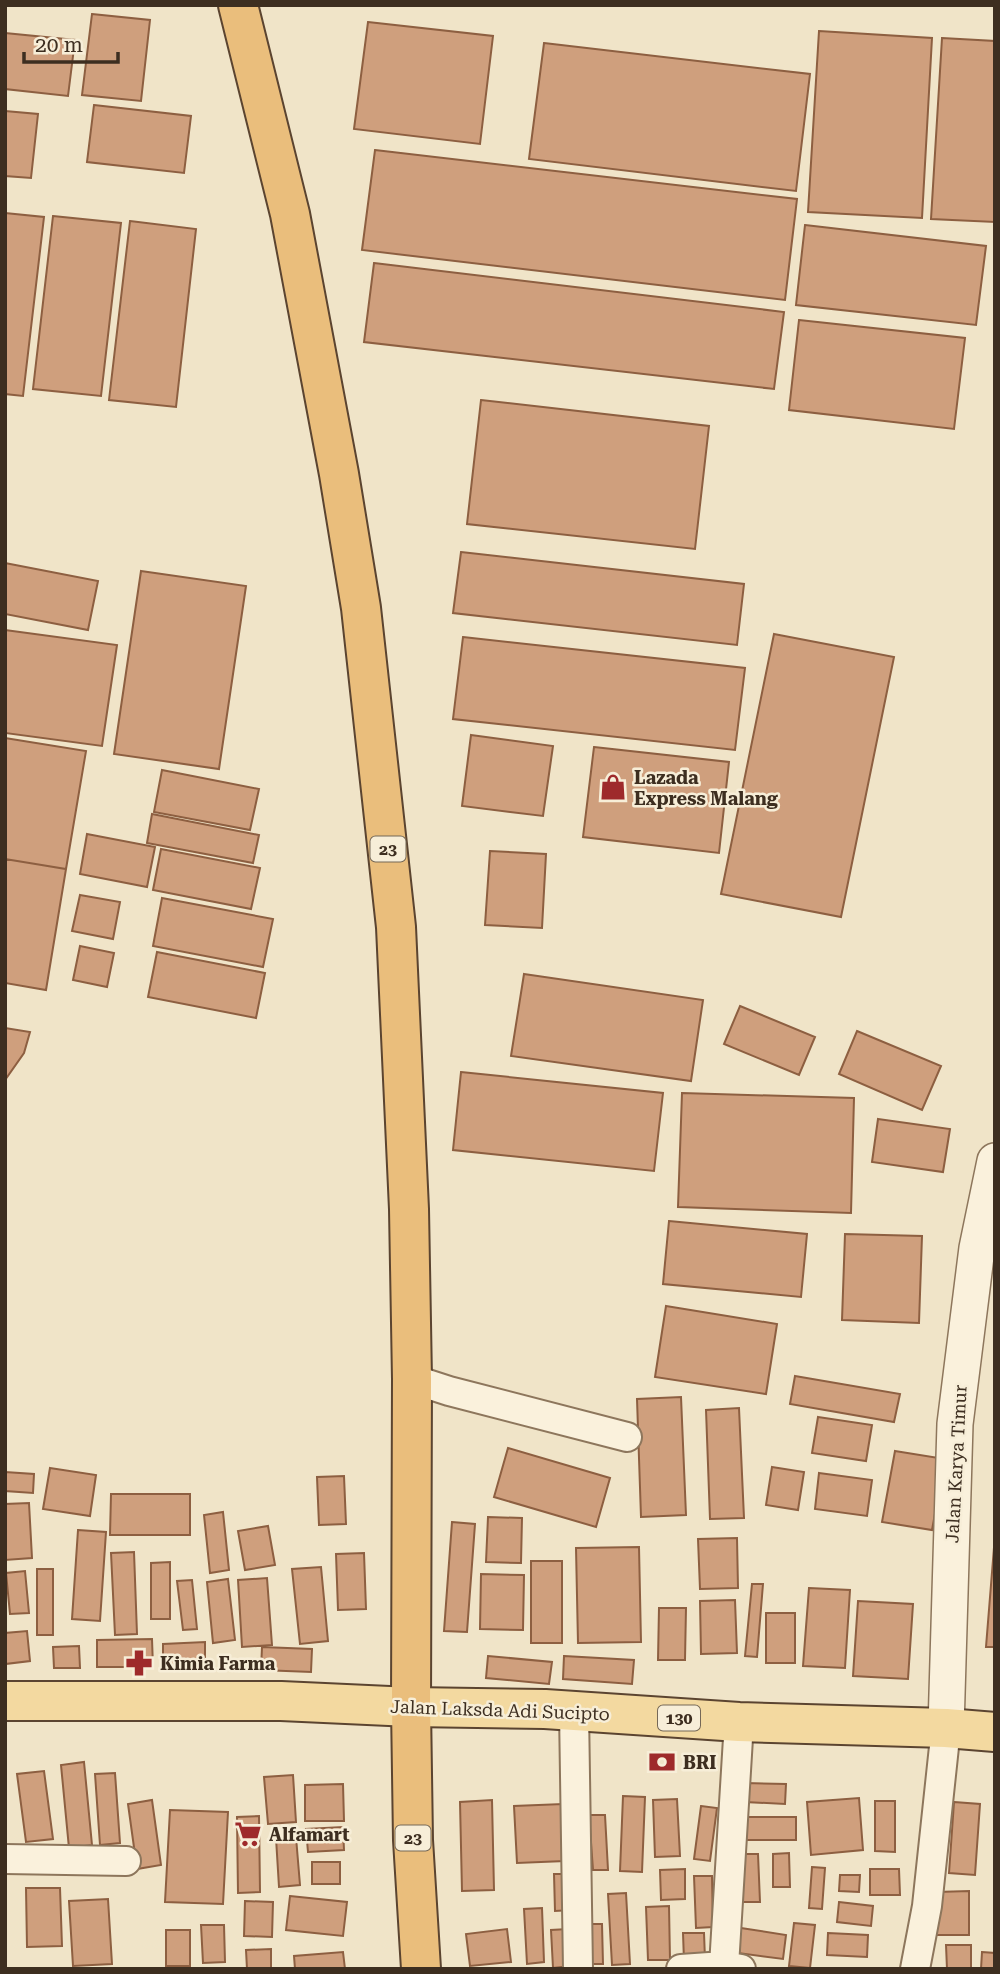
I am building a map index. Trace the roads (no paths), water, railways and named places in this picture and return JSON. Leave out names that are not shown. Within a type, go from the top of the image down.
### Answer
[{"type":"highway","name":"23","points":[[238,5],[290,214],[328,411],[361,608],[396,927],[409,1209],[413,1840],[421,1969]]},
{"type":"main road","name":"Jalan Laksda Adi Sucipto","points":[[5,1702],[281,1701],[574,1711],[995,1732]]},
{"type":"street","name":"Jalan Karya Timur","points":[[946,1728],[955,1424],[977,1248],[995,1161]]},
{"type":"street","points":[[412,1379],[627,1437]]},
{"type":"street","points":[[574,1711],[578,1969]]},
{"type":"street","points":[[681,1969],[732,1967],[739,1721]]},
{"type":"street","points":[[915,1969],[927,1906],[946,1728]]},
{"type":"street","points":[[5,1859],[126,1861]]},
{"type":"place","name":"Lazada Express Malang","points":[[613,787]]},
{"type":"place","name":"Kimia Farma","points":[[139,1663]]},
{"type":"place","name":"BRI","points":[[662,1762]]},
{"type":"place","name":"Alfamart","points":[[248,1834]]}]
